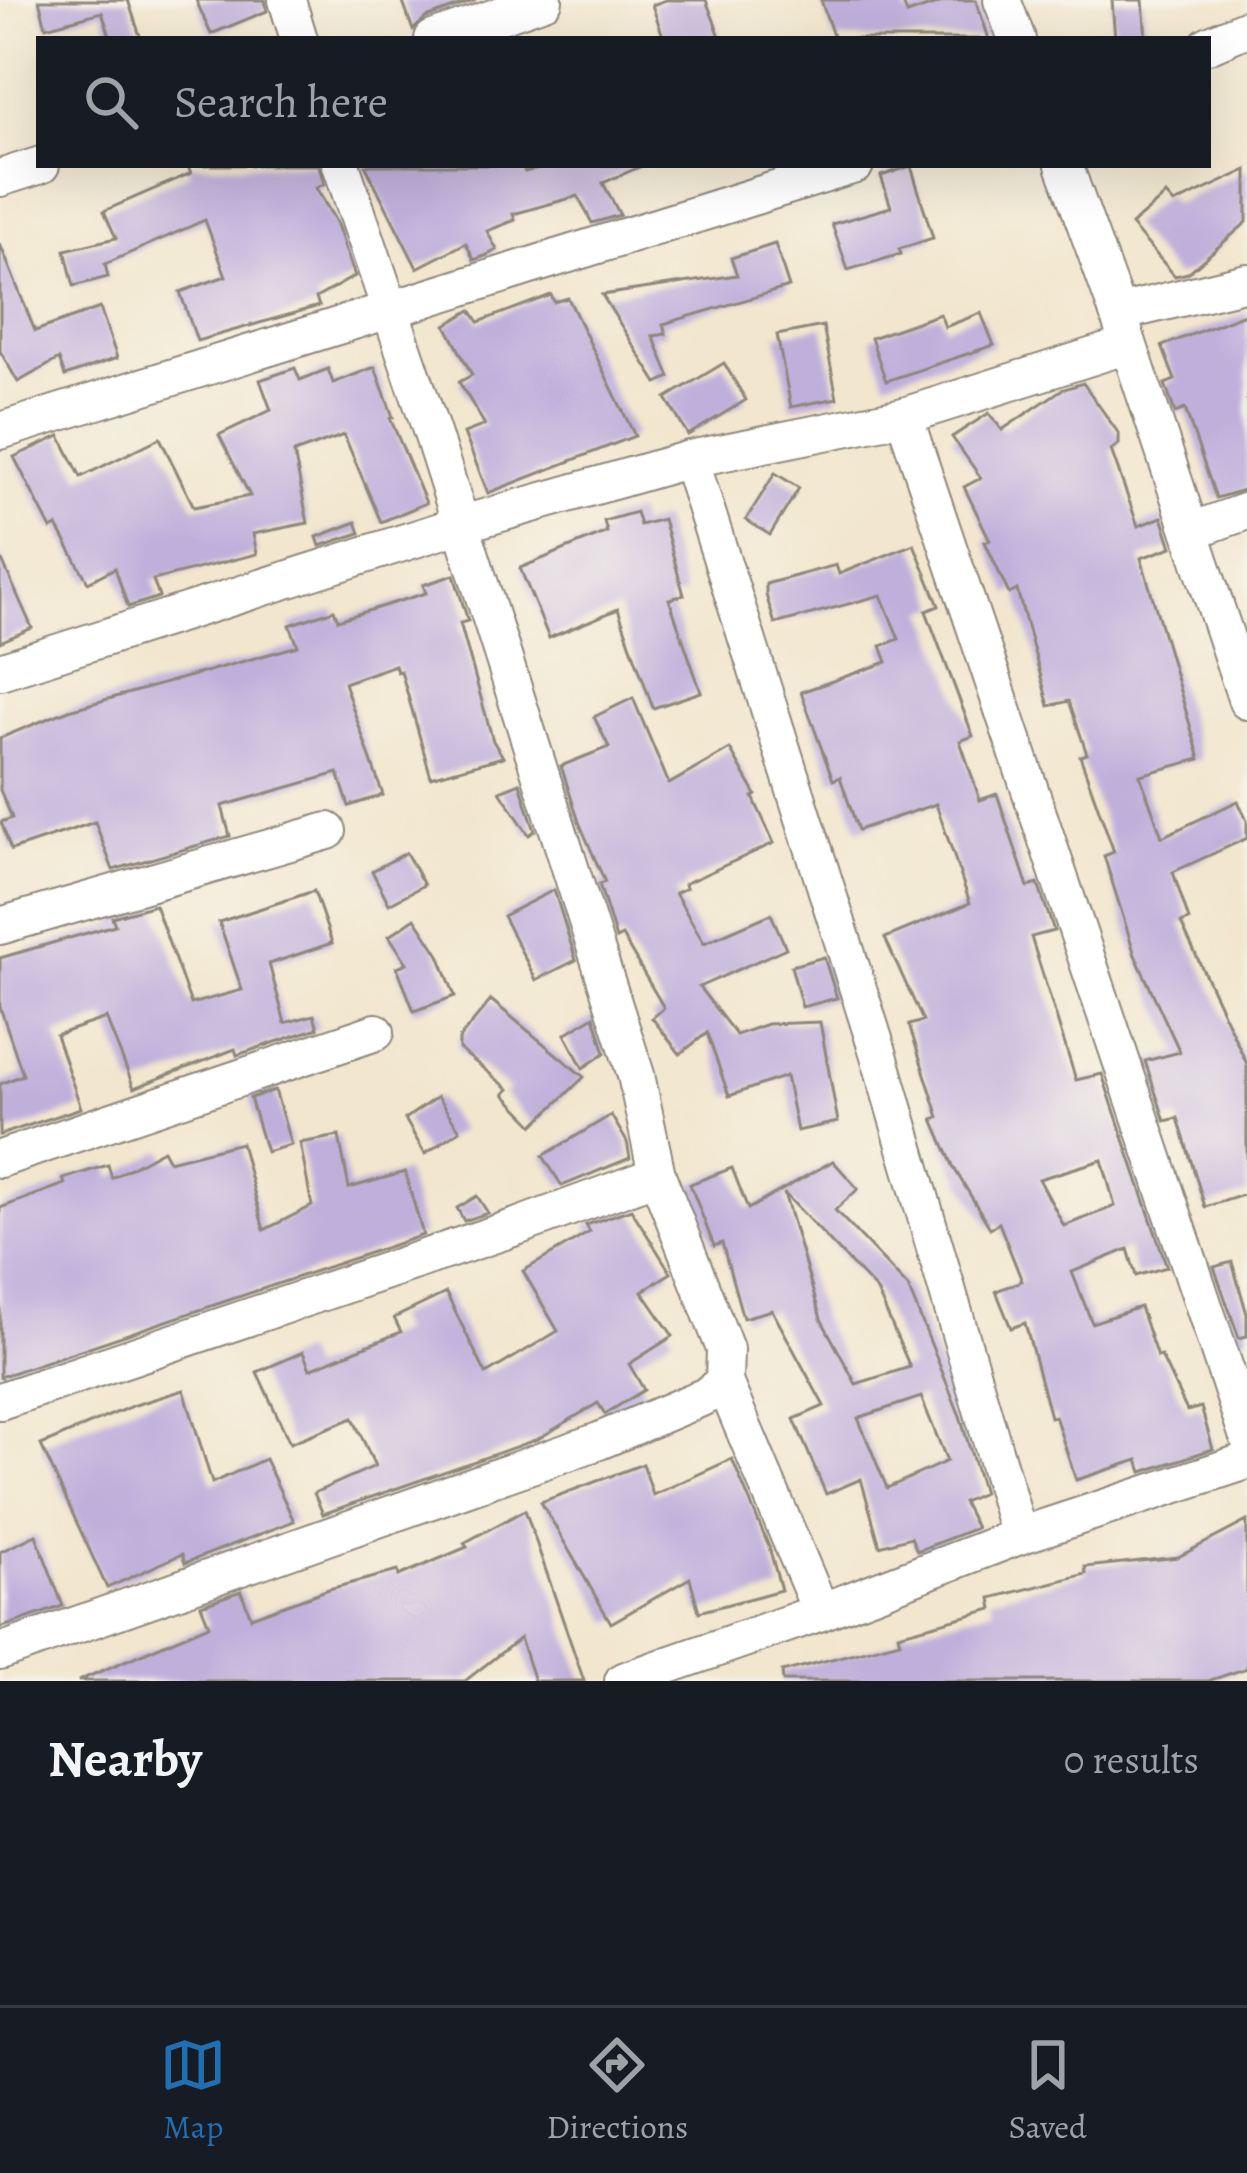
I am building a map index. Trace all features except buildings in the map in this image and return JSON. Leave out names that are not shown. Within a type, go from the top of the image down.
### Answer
[{"type":"street","points":[[287,0],[298,36]]},
{"type":"street","points":[[442,36],[544,0]]},
{"type":"street","points":[[1002,0],[1016,36]]},
{"type":"street","points":[[1211,44],[1247,28]]},
{"type":"street","points":[[0,178],[36,167]]},
{"type":"street","points":[[341,168],[636,1075],[657,1175],[725,1349],[724,1382],[820,1612]]},
{"type":"street","points":[[0,431],[845,168]]},
{"type":"street","points":[[1065,168],[1247,701]]},
{"type":"street","points":[[0,671],[459,525],[690,460],[904,416],[1247,282]]},
{"type":"street","points":[[904,416],[1247,1434]]},
{"type":"street","points":[[690,460],[878,1052],[1019,1536]]},
{"type":"street","points":[[1191,531],[1247,511]]},
{"type":"street","points":[[0,926],[328,831]]},
{"type":"street","points":[[0,1159],[376,1032]]},
{"type":"street","points":[[0,1401],[657,1175]]},
{"type":"street","points":[[0,1652],[599,1441],[706,1396],[724,1382]]},
{"type":"street","points":[[623,1681],[1019,1536],[1247,1461]]}]
